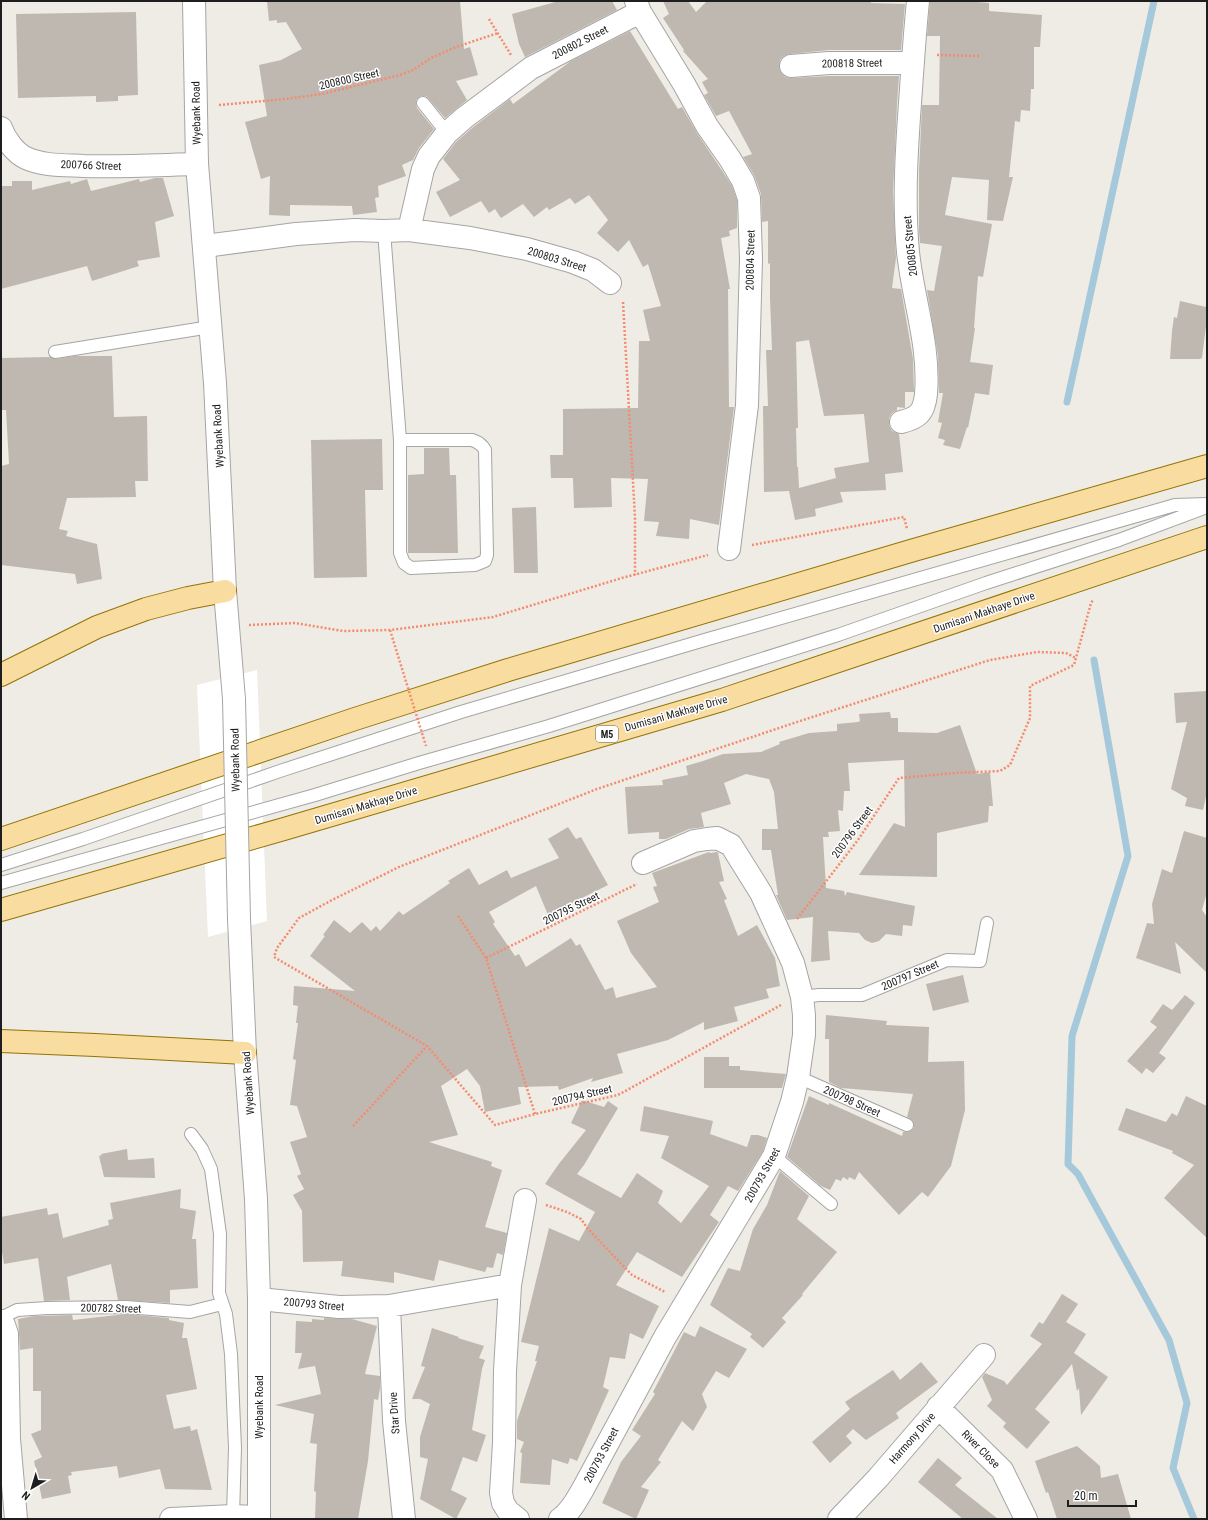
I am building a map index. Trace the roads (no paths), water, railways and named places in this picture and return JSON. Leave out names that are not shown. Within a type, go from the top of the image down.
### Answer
[{"type":"main road","points":[[1,839],[355,719],[508,670],[899,554],[1207,466]]},
{"type":"main road","name":"Dumisani Makhaye Drive","points":[[1,910],[284,829],[722,700],[1207,537]]},
{"type":"main road","points":[[1,674],[97,627],[153,607],[225,591]]},
{"type":"main road","points":[[1,1041],[245,1054]]},
{"type":"street","name":"Wyebank Road","points":[[194,1],[197,164],[205,246],[215,383],[227,626],[234,699],[239,919],[245,1054],[256,1199],[259,1299],[259,1518]]},
{"type":"street","name":"200805 Street","points":[[900,422],[914,419],[919,414],[926,395],[926,369],[923,334],[908,253],[906,197],[907,140],[918,1]]},
{"type":"street","name":"200802 Street","points":[[409,230],[423,169],[429,156],[447,133],[464,118],[522,74],[638,6]]},
{"type":"street","name":"200804 Street","points":[[638,6],[707,126],[743,181],[749,198],[751,259],[748,405],[729,549]]},
{"type":"street","name":"200818 Street","points":[[790,66],[914,59]]},
{"type":"street","name":"200766 Street","points":[[1,128],[14,148],[26,158],[42,162],[64,165],[120,167],[197,164]]},
{"type":"street","name":"200803 Street","points":[[205,246],[296,234],[355,230],[409,230],[470,238],[527,249],[573,262],[593,270],[610,283]]},
{"type":"street","name":"200793 Street","points":[[560,1519],[565,1516],[573,1506],[628,1404],[686,1302],[774,1156],[784,1129],[798,1077],[804,1035],[802,997],[793,964],[761,894],[731,845],[717,838],[694,841],[643,863]]},
{"type":"street","points":[[518,1519],[508,1511],[501,1493],[505,1371],[510,1285],[525,1200]]},
{"type":"street","name":"200793 Street","points":[[259,1299],[339,1307],[389,1306],[510,1285]]},
{"type":"street","name":"Star Drive","points":[[389,1306],[394,1420],[404,1519]]},
{"type":"street","points":[[1,1321],[4,1324],[6,1334],[9,1439],[16,1519]]},
{"type":"street","name":"Harmony Drive","points":[[839,1519],[878,1478],[984,1355]]},
{"type":"street","name":"River Close","points":[[938,1408],[1002,1470],[1026,1519]]},
{"type":"street","points":[[171,1519],[233,1516],[259,1518]]},
{"type":"lane","points":[[423,103],[447,133]]},
{"type":"lane","points":[[384,231],[400,440],[400,553],[404,563],[411,568],[475,565],[485,561],[487,555],[484,446],[472,440],[400,440]]},
{"type":"lane","points":[[55,352],[210,328]]},
{"type":"lane","points":[[1,865],[83,839],[280,771],[461,712],[1058,537],[1175,505],[1207,504]]},
{"type":"lane","points":[[1,883],[314,795],[563,722],[838,635],[986,583],[1119,540],[1207,507]]},
{"type":"lane","name":"200797 Street","points":[[802,997],[819,995],[862,996],[947,960],[980,961],[987,923]]},
{"type":"lane","name":"200798 Street","points":[[798,1077],[907,1125]]},
{"type":"lane","points":[[190,1134],[202,1149],[211,1169],[220,1234],[219,1293],[226,1314],[231,1354],[235,1448],[233,1516]]},
{"type":"lane","points":[[774,1156],[831,1204]]},
{"type":"lane","name":"200782 Street","points":[[1,1318],[17,1310],[47,1308],[126,1306],[190,1312],[222,1304]]},
{"type":"waterway","points":[[1067,402],[1154,1]]},
{"type":"waterway","points":[[1094,660],[1128,856],[1072,1036],[1068,1164],[1078,1174],[1169,1340],[1187,1403],[1173,1468],[1194,1519]]}]
